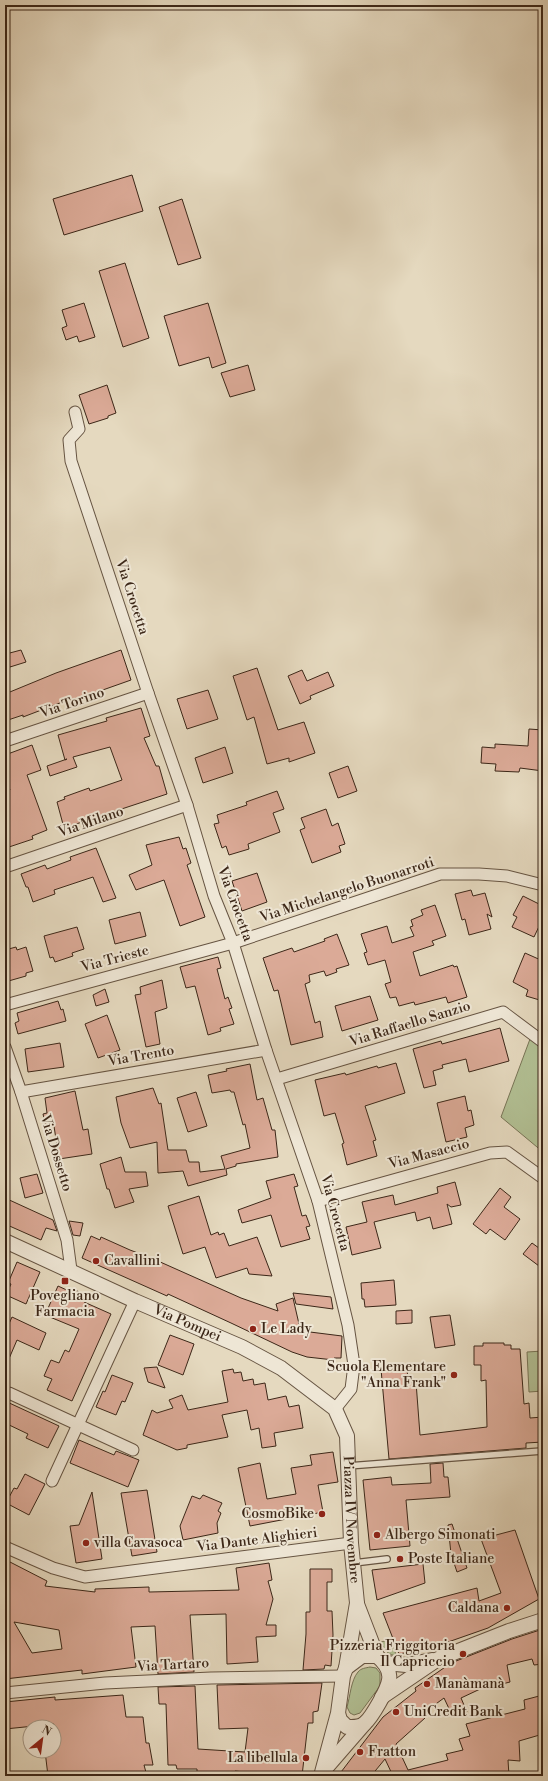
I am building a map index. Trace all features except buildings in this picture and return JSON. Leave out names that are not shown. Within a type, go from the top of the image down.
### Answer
[{"type":"street","name":"Via Crocetta","points":[[75,412],[79,429],[69,440],[71,461],[187,805],[214,896],[233,943],[266,1050],[318,1201],[348,1325],[354,1365],[351,1389],[335,1409]]},
{"type":"street","name":"Via Torino","points":[[5,742],[148,693]]},
{"type":"street","name":"Via Milano","points":[[5,867],[187,805]]},
{"type":"street","name":"Via Michelangelo Buonarroti","points":[[233,943],[440,874],[507,876],[543,885]]},
{"type":"street","name":"Via Trieste","points":[[5,1005],[233,943]]},
{"type":"street","name":"Via Raffaello Sanzio","points":[[277,1079],[503,1012],[543,1042]]},
{"type":"street","name":"Via Dossetto","points":[[5,1048],[21,1092],[67,1240],[71,1270]]},
{"type":"street","name":"Via Trento","points":[[21,1092],[266,1050]]},
{"type":"street","name":"Via Masaccio","points":[[318,1201],[490,1153],[507,1152],[543,1178]]},
{"type":"street","name":"Via Pompei","points":[[5,1241],[255,1354],[281,1368],[335,1409],[347,1436]]},
{"type":"street","points":[[52,1481],[135,1301]]},
{"type":"street","points":[[8,1393],[133,1450]]},
{"type":"street","name":"Piazza IV Novembre","points":[[321,1774],[338,1713],[357,1603],[351,1543],[347,1436]]},
{"type":"street","name":"Via Dante Alighieri","points":[[5,1547],[53,1568],[85,1577],[351,1543]]},
{"type":"street","name":"Piazza IV Novembre","points":[[321,1774],[343,1746],[365,1723],[382,1697],[389,1679],[357,1603]]},
{"type":"street","points":[[345,1672],[362,1656],[406,1665],[438,1659],[509,1631],[543,1620]]},
{"type":"street","points":[[382,1697],[438,1659]]},
{"type":"street","name":"Via Tartaro","points":[[5,1692],[105,1683],[345,1672]]},
{"type":"street","points":[[338,1713],[340,1720],[347,1727],[358,1727],[365,1723]]},
{"type":"lane","points":[[348,1466],[542,1451]]},
{"type":"lane","points":[[353,1563],[387,1559]]},
{"type":"green space","points":[[530,1039],[543,1048],[543,1152],[501,1117]]},
{"type":"green space","points":[[543,1351],[543,1391],[529,1392],[527,1352]]},
{"type":"green space","points":[[389,1640],[397,1656],[389,1653],[382,1645],[381,1642]]},
{"type":"green space","points":[[370,1667],[376,1668],[380,1673],[380,1686],[360,1713],[354,1715],[350,1713],[347,1707],[352,1684],[359,1671]]},
{"type":"place","name":"Cavallini","points":[[96,1261]]},
{"type":"place","name":"Povegliano Farmacia","points":[[65,1281]]},
{"type":"place","name":"Le Lady","points":[[253,1329]]},
{"type":"place","name":"Scuola Elementare \"Anna Frank\"","points":[[454,1375]]},
{"type":"place","name":"CosmoBike","points":[[322,1514]]},
{"type":"place","name":"Albergo Simonati","points":[[377,1535]]},
{"type":"place","name":"villa Cavasoca","points":[[86,1543]]},
{"type":"place","name":"Poste Italiane","points":[[400,1559]]},
{"type":"place","name":"Caldana","points":[[507,1608]]},
{"type":"place","name":"Pizzeria Friggitoria Il Capriccio","points":[[463,1654]]},
{"type":"place","name":"Manàmanà","points":[[427,1684]]},
{"type":"place","name":"UniCredit Bank","points":[[396,1712]]},
{"type":"place","name":"Fratton","points":[[360,1752]]},
{"type":"place","name":"La libellula","points":[[306,1758]]}]
